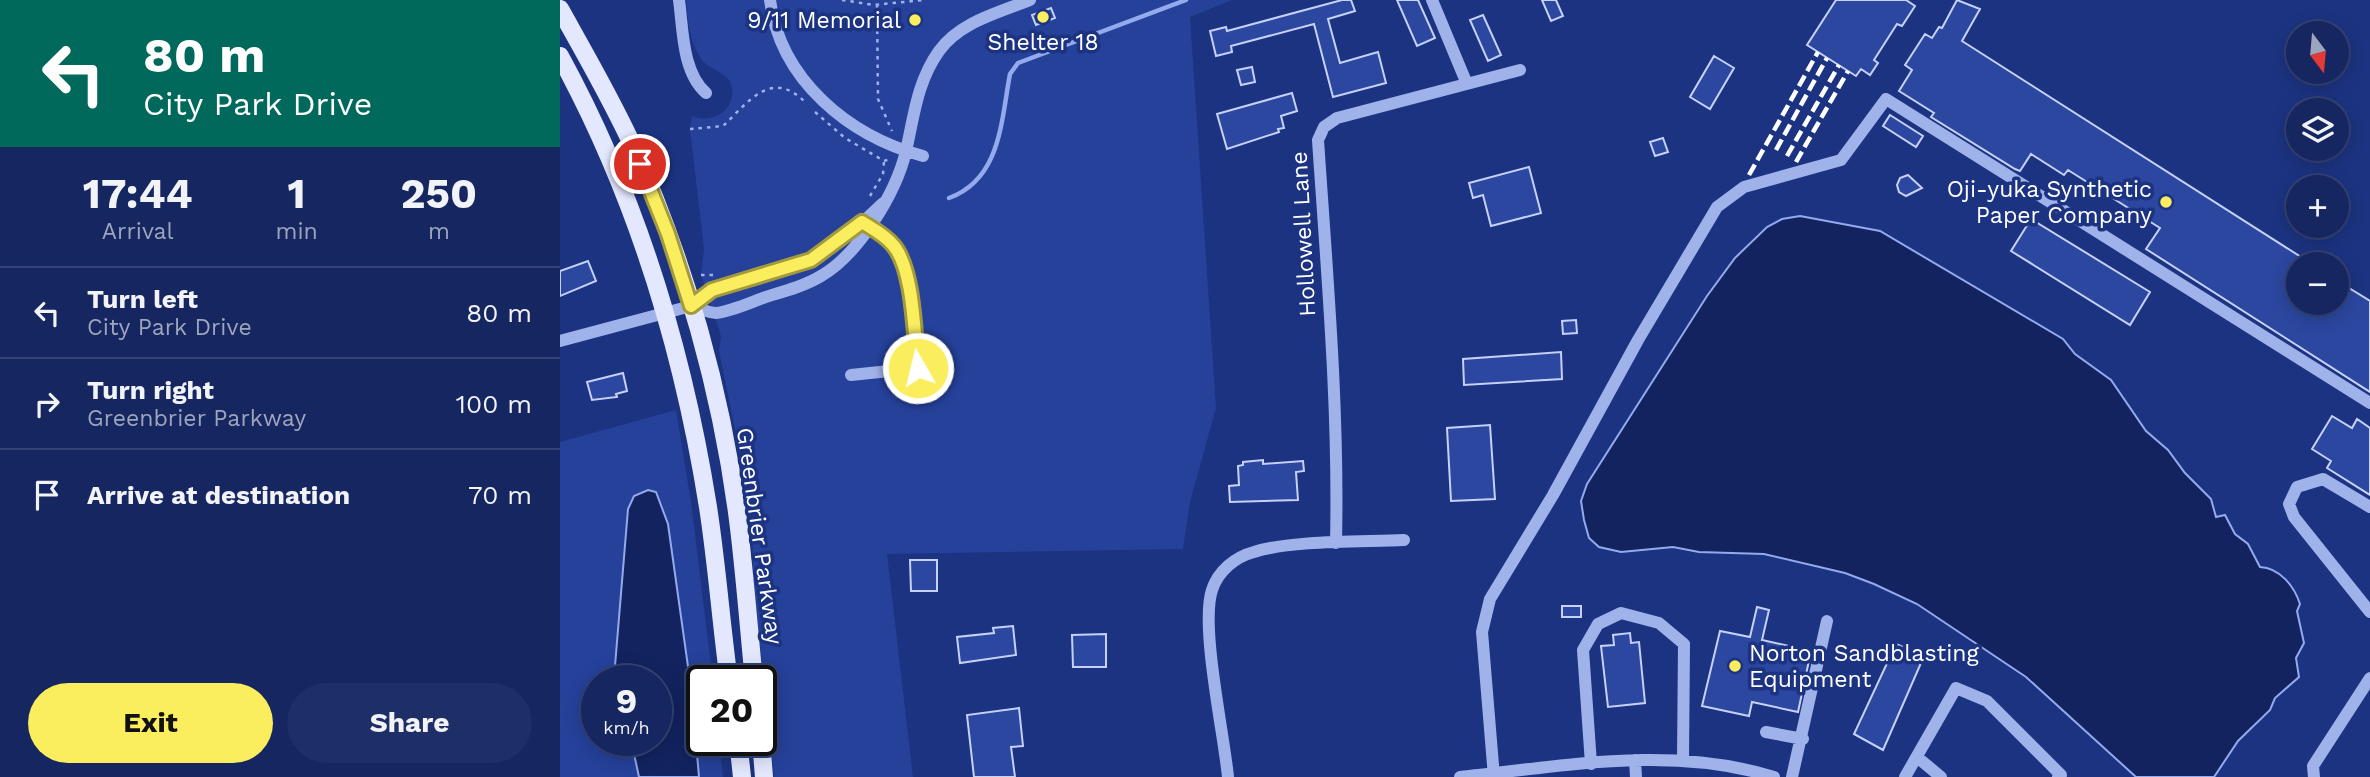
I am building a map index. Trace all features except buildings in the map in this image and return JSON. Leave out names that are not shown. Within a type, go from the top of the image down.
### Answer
[{"type":"main road","name":"Greenbrier Parkway","points":[[560,9],[630,140],[668,234],[691,306],[730,475],[739,527],[752,665]]},
{"type":"main road","name":"Greenbrier Parkway","points":[[560,56],[628,199],[665,313],[691,414],[709,509],[727,665]]},
{"type":"main road","points":[[740,756],[742,777]]},
{"type":"main road","points":[[762,756],[764,777]]},
{"type":"street","points":[[679,0],[689,66],[698,85],[706,93]]},
{"type":"street","points":[[770,0],[777,30],[788,56],[813,91],[853,126],[906,152],[923,156]]},
{"type":"street","points":[[691,306],[715,313],[805,284],[838,265],[857,245],[866,224],[883,203],[906,152],[911,113],[925,75],[939,51],[954,33],[1030,0]]},
{"type":"street","points":[[1432,0],[1468,84]]},
{"type":"street","name":"Hollowell Lane","points":[[1336,543],[1330,335],[1318,140],[1324,127],[1337,118],[1520,70]]},
{"type":"street","points":[[1493,775],[1482,632],[1490,599],[1553,495],[1638,340],[1717,207],[1744,187],[1841,160],[1886,99],[2370,403]]},
{"type":"street","points":[[560,341],[691,306],[712,290],[811,260],[866,224]]},
{"type":"street","points":[[851,375],[918,368],[904,264],[892,242],[866,224]]},
{"type":"street","points":[[2370,507],[2323,479],[2297,487],[2289,504],[2294,517],[2370,612]]},
{"type":"street","points":[[1228,777],[1212,656],[1212,590],[1224,570],[1237,558],[1254,552],[1336,543],[1404,540]]},
{"type":"street","points":[[1591,764],[1583,650],[1598,624],[1621,613],[1660,623],[1684,645],[1683,760]]},
{"type":"street","points":[[1792,777],[1827,621]]},
{"type":"street","points":[[2314,777],[2313,766],[2370,678]]},
{"type":"street","points":[[1906,777],[1956,688],[1987,701],[2034,746],[2060,775],[2058,777]]},
{"type":"street","points":[[1766,732],[1802,739]]},
{"type":"street","points":[[1917,757],[1941,777]]},
{"type":"street","points":[[1460,777],[1635,760],[1683,760],[1723,771],[1774,777]]},
{"type":"street","points":[[1635,760],[1636,777]]},
{"type":"path","points":[[842,0],[874,5],[923,0]]},
{"type":"path","points":[[866,203],[883,174],[884,161]]},
{"type":"path","points":[[701,275],[713,275]]},
{"type":"shaded area","points":[[686,0],[1232,0],[1190,17],[1216,408],[1190,502],[1183,549],[887,554],[913,777],[774,777],[772,756],[777,756],[777,665],[762,665],[753,578],[752,511],[719,351],[721,336],[701,275],[704,249],[690,129],[692,116],[714,117],[726,110],[730,104],[732,88],[727,78],[701,59],[690,30]]},
{"type":"shaded area","points":[[1800,216],[1880,231],[2063,339],[2075,354],[2111,380],[2146,431],[2168,450],[2185,473],[2211,499],[2216,517],[2225,515],[2235,534],[2248,544],[2260,567],[2280,574],[2290,585],[2300,604],[2297,611],[2304,643],[2296,658],[2299,677],[2275,698],[2270,710],[2238,741],[2214,777],[2136,777],[2026,677],[1917,604],[1874,584],[1845,573],[1764,554],[1699,552],[1673,547],[1621,552],[1599,547],[1589,538],[1581,501],[1587,484],[1707,296],[1735,258],[1767,227],[1782,219]]},
{"type":"shaded area","points":[[676,410],[691,502],[711,665],[686,665],[686,756],[721,756],[723,777],[560,777],[560,442]]},
{"type":"shaded area","points":[[648,490],[656,492],[668,524],[688,665],[686,756],[697,756],[699,777],[639,777],[634,756],[672,756],[672,665],[615,665],[628,509],[634,496]]},
{"type":"waterway","points":[[949,198],[966,189],[989,163],[996,146],[1010,74],[1018,63],[1186,0]]},
{"type":"railway","points":[[1749,175],[1818,52]]},
{"type":"railway","points":[[1776,150],[1827,58]]},
{"type":"railway","points":[[1787,156],[1839,65]]},
{"type":"railway","points":[[1796,162],[1848,71]]},
{"type":"place","name":"Shelter 18","points":[[1043,17]]},
{"type":"place","name":"9/11 Memorial","points":[[915,20]]},
{"type":"place","name":"Oji-yuka Synthetic Paper Company","points":[[2166,202]]},
{"type":"place","name":"Norton Sandblasting Equipment","points":[[1735,666]]},
{"type":"route","points":[[640,164],[668,234],[691,306],[712,290],[811,260],[849,235],[862,222],[892,242],[904,264],[918,368]]}]
